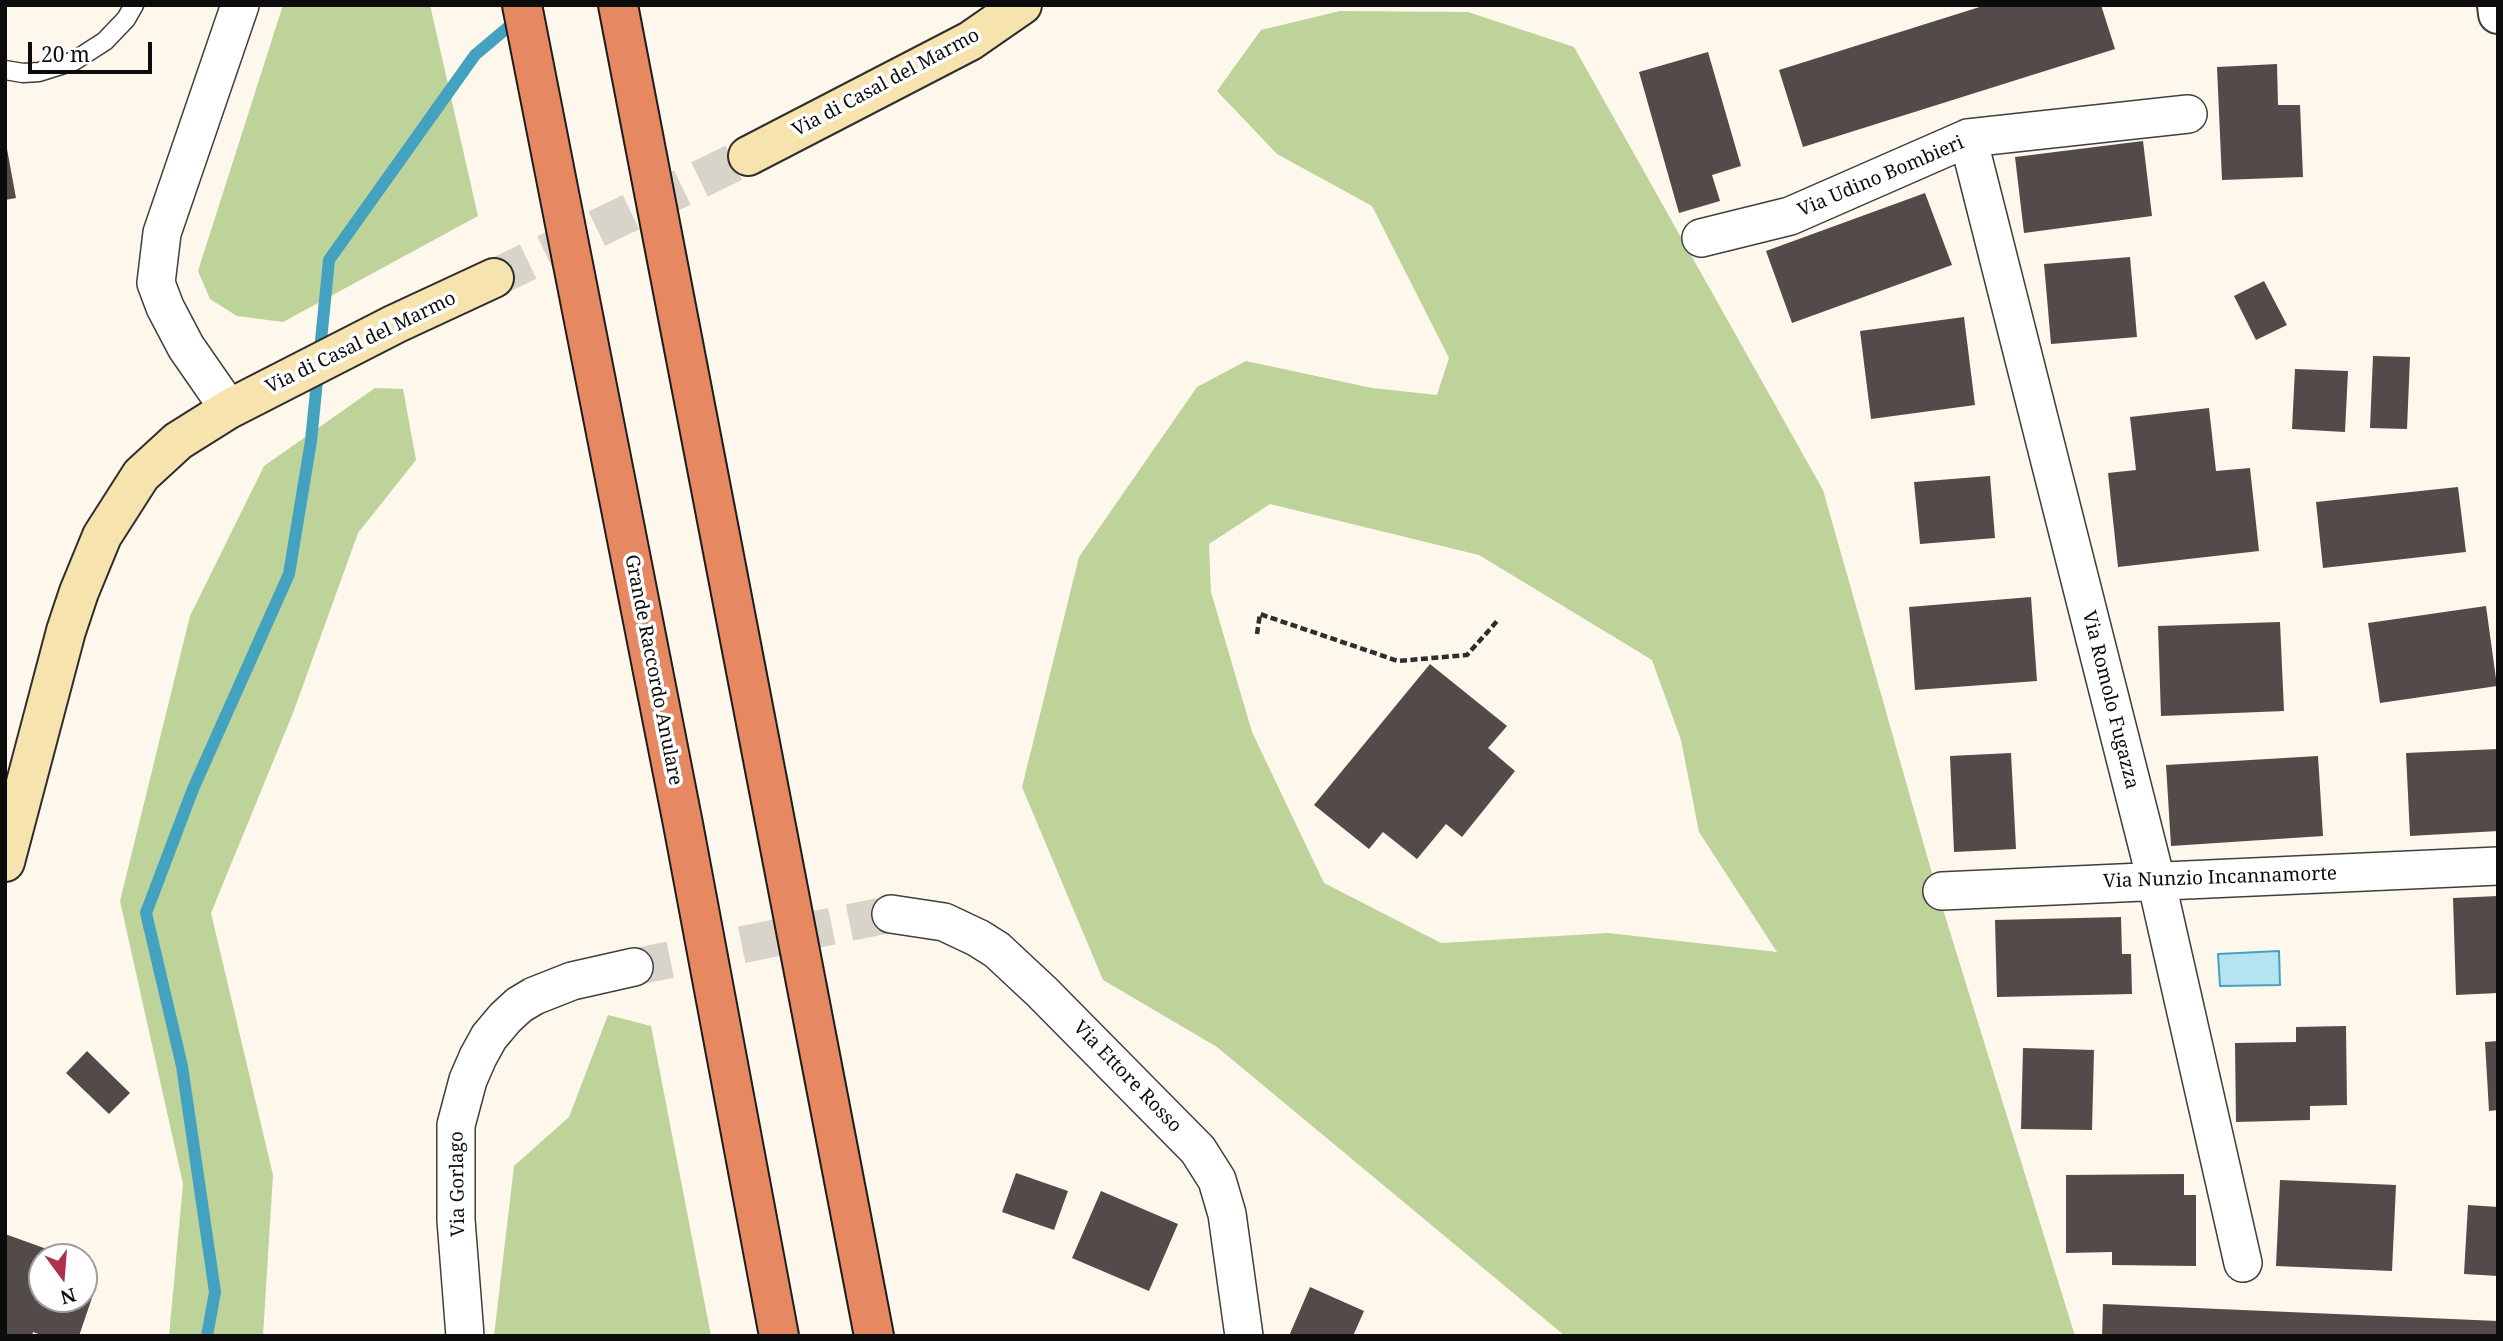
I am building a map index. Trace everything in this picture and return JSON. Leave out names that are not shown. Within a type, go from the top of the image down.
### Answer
[{"type":"highway","name":"Grande Raccordo Anulare","points":[[522,5],[684,824],[779,1336]]},
{"type":"highway","points":[[618,5],[874,1336]]},
{"type":"main road","name":"Via di Casal del Marmo","points":[[748,156],[970,41],[1022,5]]},
{"type":"main road","name":"Via di Casal del Marmo","points":[[5,862],[66,631],[102,536],[141,475],[160,456],[198,427],[395,324],[494,278]]},
{"type":"street","points":[[240,5],[162,233],[156,282],[165,307],[186,347],[244,402]]},
{"type":"street","points":[[2497,5],[2498,14]]},
{"type":"street","name":"Via Udino Bombieri","points":[[1701,238],[1790,216],[1968,138],[2188,114]]},
{"type":"street","name":"Via Romolo Fugazza","points":[[1968,138],[2156,880],[2244,1263]]},
{"type":"street","name":"Via Nunzio Incannamorte","points":[[1942,891],[2498,866]]},
{"type":"street","name":"Via Ettore Rosso","points":[[891,914],[944,922],[978,937],[997,950],[1080,1029],[1198,1150],[1217,1180],[1227,1214],[1244,1336]]},
{"type":"street","name":"Via Gorlago","points":[[465,1336],[456,1220],[456,1125],[468,1080],[478,1058],[489,1037],[505,1018],[534,996],[572,981],[634,967]]},
{"type":"lane","points":[[5,69],[23,73],[39,72],[74,61],[105,41],[126,19],[134,5]]},
{"type":"path","points":[[1257,634],[1260,614],[1398,661],[1467,656],[1499,619]]},
{"type":"green space","points":[[283,5],[430,5],[478,216],[283,322],[237,316],[210,299],[198,271]]},
{"type":"green space","points":[[1340,11],[1468,12],[1574,47],[1823,490],[1933,877],[2075,1336],[1565,1336],[1217,1047],[1103,980],[1022,787],[1079,557],[1197,387],[1246,361],[1372,388],[1437,395],[1449,358],[1372,206],[1277,154],[1217,91],[1261,30]],"holes":[[[1270,504],[1479,555],[1652,660],[1681,740],[1699,832],[1777,952],[1608,933],[1441,943],[1324,883],[1252,732],[1211,592],[1209,544]]]},
{"type":"green space","points":[[375,388],[403,389],[416,460],[358,533],[293,713],[211,913],[273,1175],[263,1336],[169,1336],[183,1184],[120,901],[190,616],[264,466]]},
{"type":"green space","points":[[608,1015],[651,1026],[711,1336],[494,1336],[514,1166],[569,1117]]},
{"type":"water","points":[[2279,951],[2280,985],[2220,986],[2218,954]]},
{"type":"building","points":[[1986,5],[2101,5],[2115,49],[1803,147],[1779,70]]},
{"type":"building","points":[[1708,52],[1741,166],[1712,175],[1720,201],[1679,213],[1639,72]]},
{"type":"building","points":[[2277,64],[2278,105],[2300,105],[2303,177],[2222,180],[2217,67]]},
{"type":"building","points":[[5,138],[16,198],[5,200]]},
{"type":"building","points":[[2143,141],[2152,216],[2024,233],[2015,157]]},
{"type":"building","points":[[1925,193],[1952,265],[1792,323],[1766,251]]},
{"type":"building","points":[[2130,257],[2137,337],[2051,344],[2044,264]]},
{"type":"building","points":[[2264,281],[2287,325],[2256,340],[2234,296]]},
{"type":"building","points":[[1964,317],[1975,405],[1871,419],[1860,331]]},
{"type":"building","points":[[2373,356],[2410,357],[2407,429],[2370,428]]},
{"type":"building","points":[[2295,369],[2348,371],[2345,432],[2292,429]]},
{"type":"building","points":[[2209,408],[2216,471],[2250,468],[2259,551],[2118,567],[2108,473],[2136,470],[2130,417]]},
{"type":"building","points":[[1990,476],[1995,538],[1920,544],[1914,482]]},
{"type":"building","points":[[2458,487],[2466,552],[2323,568],[2316,502]]},
{"type":"building","points":[[2031,597],[2037,681],[1915,690],[1909,607]]},
{"type":"building","points":[[2486,606],[2497,686],[2380,703],[2368,623]]},
{"type":"building","points":[[2280,622],[2284,711],[2161,716],[2158,626]]},
{"type":"building","points":[[1430,664],[1507,726],[1488,748],[1515,771],[1462,837],[1446,824],[1417,859],[1383,832],[1369,849],[1314,805]]},
{"type":"building","points":[[2498,749],[2498,831],[2410,836],[2406,753]]},
{"type":"building","points":[[2011,753],[2016,849],[1954,852],[1950,756]]},
{"type":"building","points":[[2318,756],[2323,836],[2171,846],[2166,765]]},
{"type":"building","points":[[2498,896],[2498,993],[2456,995],[2453,898]]},
{"type":"building","points":[[2121,917],[2122,954],[2131,954],[2132,994],[1997,997],[1995,920]]},
{"type":"building","points":[[2346,1026],[2347,1105],[2310,1106],[2310,1120],[2236,1122],[2235,1043],[2296,1042],[2296,1027]]},
{"type":"building","points":[[2498,1041],[2498,1110],[2489,1111],[2485,1042]]},
{"type":"building","points":[[2023,1048],[2094,1050],[2092,1130],[2021,1129]]},
{"type":"building","points":[[87,1051],[130,1093],[109,1114],[66,1073]]},
{"type":"building","points":[[1016,1173],[1068,1191],[1054,1230],[1002,1212]]},
{"type":"building","points":[[2184,1174],[2184,1195],[2196,1195],[2196,1266],[2112,1265],[2112,1252],[2066,1253],[2066,1175]]},
{"type":"building","points":[[2280,1180],[2396,1185],[2392,1271],[2276,1266]]},
{"type":"building","points":[[1101,1191],[1178,1224],[1149,1291],[1072,1258]]},
{"type":"building","points":[[2468,1205],[2498,1207],[2498,1276],[2464,1274]]},
{"type":"building","points":[[5,1234],[30,1243],[28,1313],[87,1313],[79,1336],[43,1336],[33,1332],[32,1336],[5,1336]]},
{"type":"building","points":[[1310,1287],[1364,1311],[1353,1336],[1289,1336]]},
{"type":"building","points":[[2103,1304],[2498,1321],[2498,1336],[2102,1336]]},
{"type":"waterway","points":[[207,1336],[215,1292],[182,1066],[146,913],[193,789],[289,574],[311,441],[329,260],[475,55],[519,18]]},
{"type":"tunnel","points":[[494,278],[748,156]]},
{"type":"tunnel","points":[[634,967],[891,914]]}]
